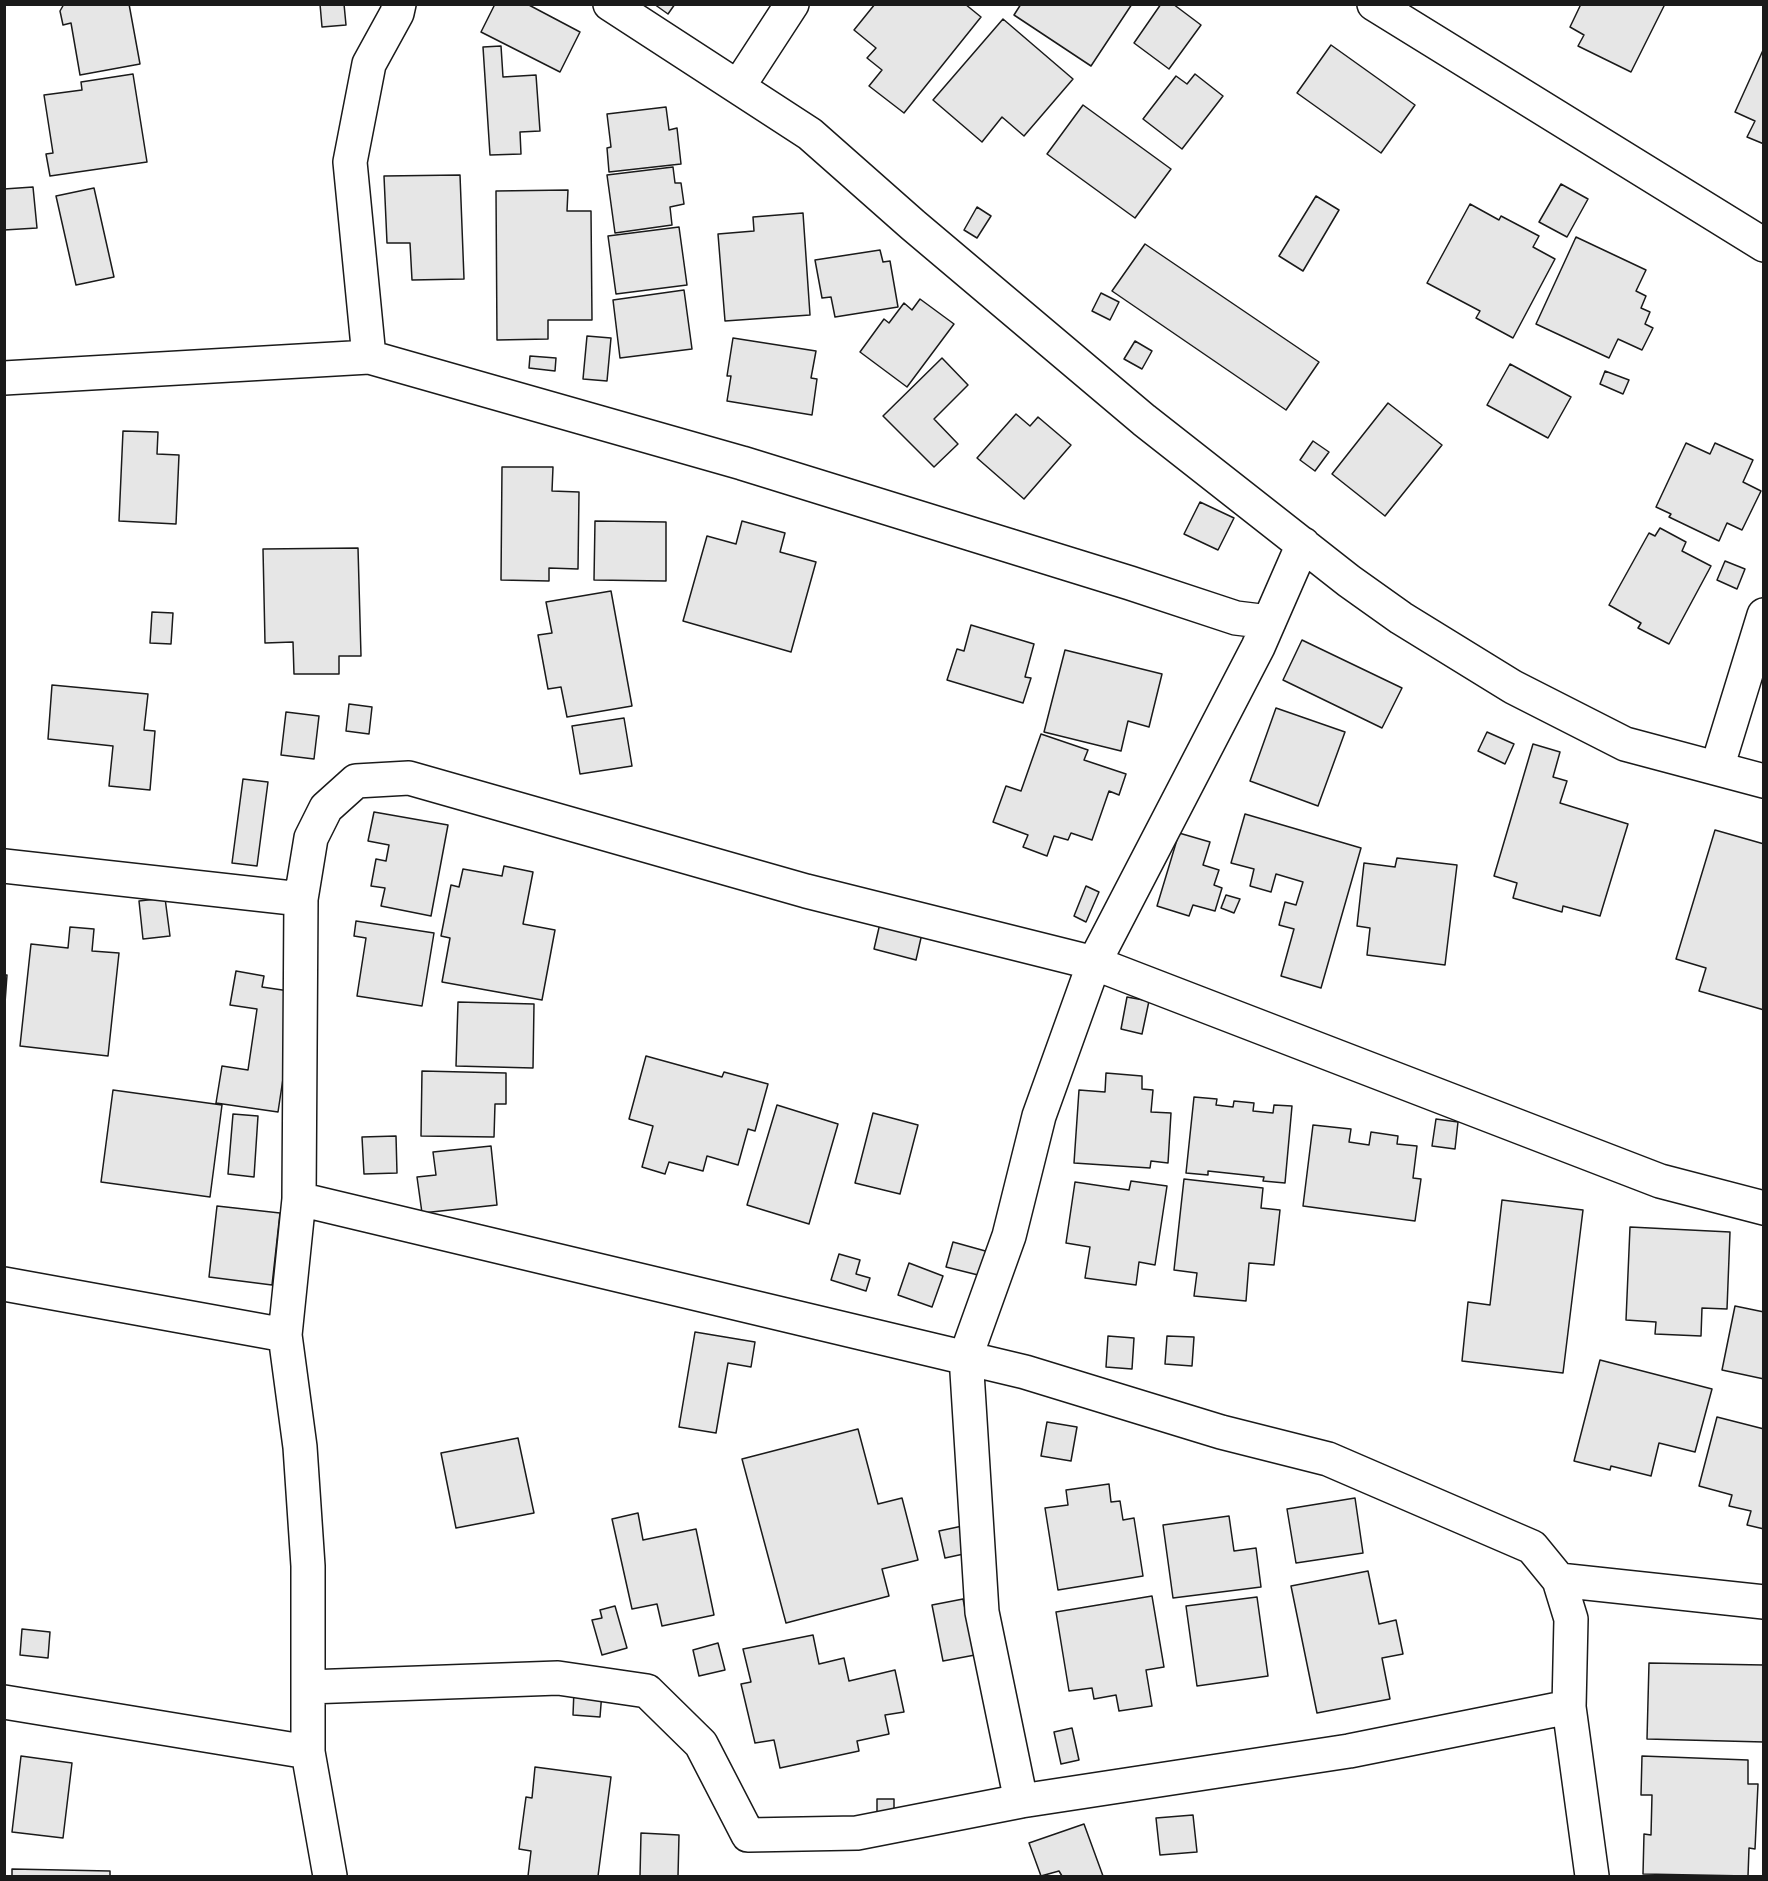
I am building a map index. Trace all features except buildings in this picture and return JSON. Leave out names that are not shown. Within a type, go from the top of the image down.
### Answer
[{"type":"street","points":[[369,357],[350,162],[369,64],[397,13],[399,4]]},
{"type":"street","points":[[610,4],[810,134],[913,225],[1144,420],[1401,618],[1513,687],[1625,744],[1764,781]]},
{"type":"street","points":[[738,87],[792,4]]},
{"type":"street","points":[[1374,4],[1764,245]]},
{"type":"street","points":[[4,378],[369,357],[742,464],[1130,583],[1236,618],[1269,622]]},
{"type":"street","points":[[1021,1802],[982,1612],[966,1356],[1009,1236],[1039,1116],[1094,963],[1258,647],[1303,544]]},
{"type":"street","points":[[1717,768],[1764,615]]},
{"type":"street","points":[[330,1876],[308,1752],[306,1542],[300,1447],[285,1335],[299,1199],[301,899],[311,838],[326,808],[356,781],[409,778],[806,891],[1094,963],[1659,1181],[1764,1208]]},
{"type":"street","points":[[4,866],[301,899]]},
{"type":"street","points":[[299,1199],[966,1356],[1025,1372],[1221,1432],[1328,1459],[1532,1547],[1559,1580],[1571,1619],[1569,1707],[1592,1876]]},
{"type":"street","points":[[4,1284],[285,1335]]},
{"type":"street","points":[[1559,1580],[1764,1602]]},
{"type":"street","points":[[308,1687],[558,1678],[647,1691],[702,1744],[748,1835],[857,1833],[1021,1802],[1349,1751],[1569,1707]]},
{"type":"street","points":[[4,1702],[308,1752]]}]
